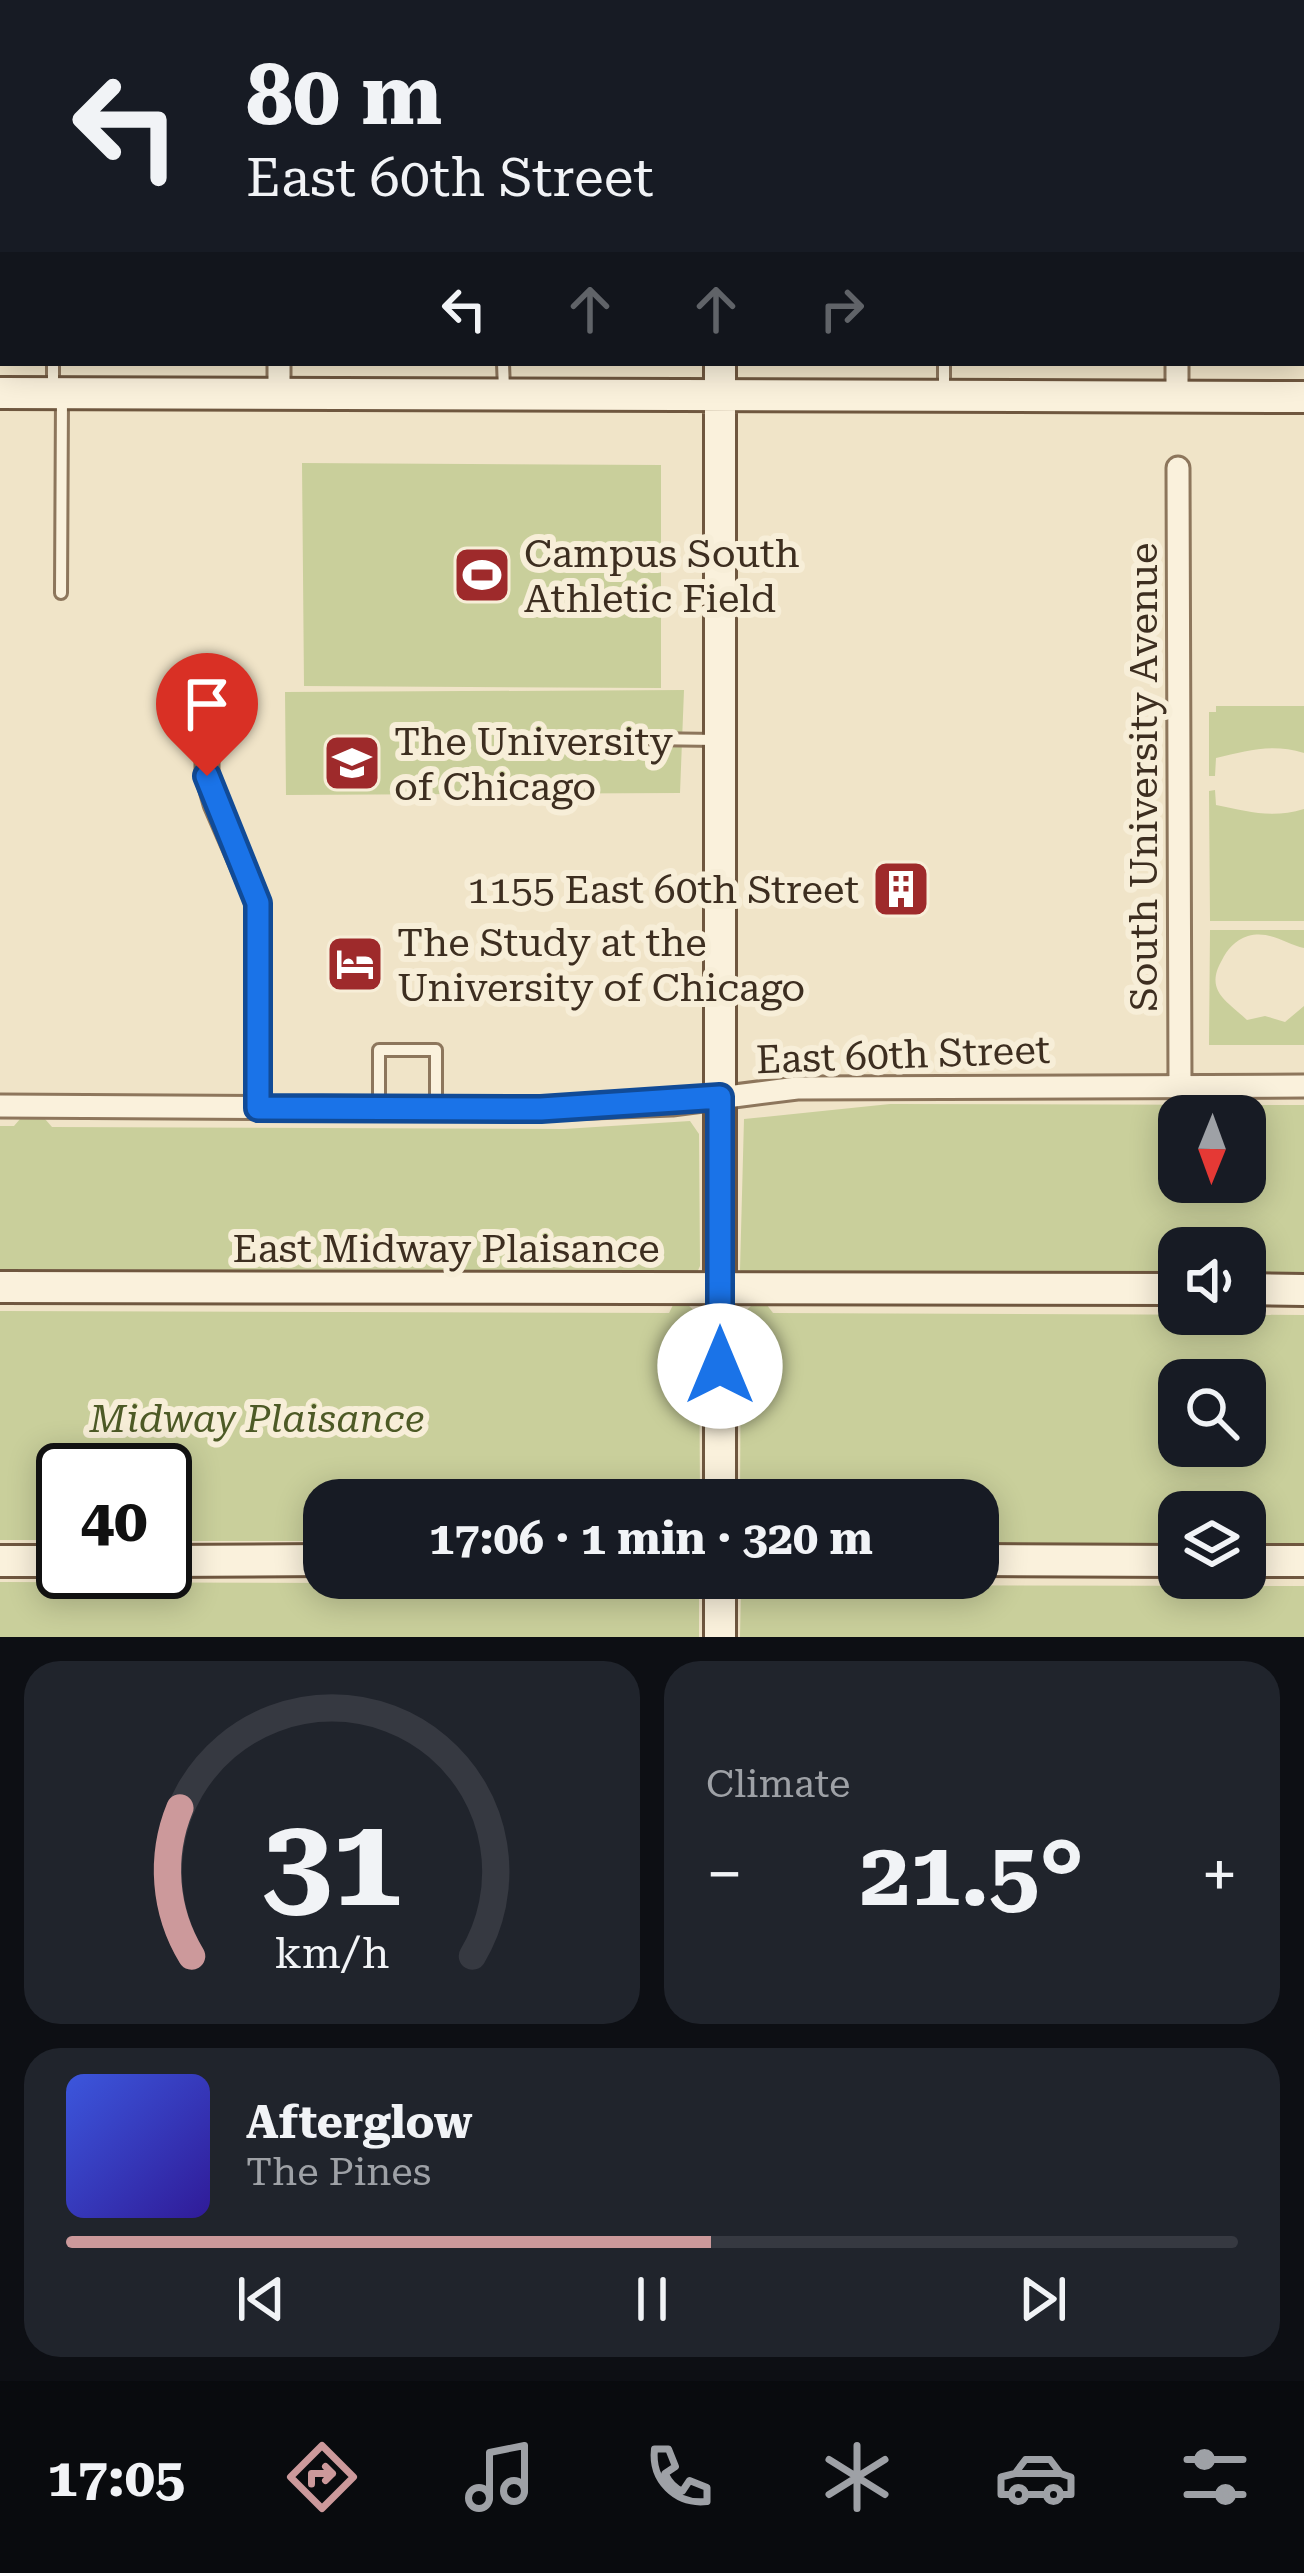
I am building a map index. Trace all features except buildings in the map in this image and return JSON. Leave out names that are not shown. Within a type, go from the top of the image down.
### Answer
[{"type":"street","points":[[720,366],[720,1479]]},
{"type":"street","points":[[1177,366],[1177,397]]},
{"type":"street","points":[[0,393],[56,383],[279,379],[504,395],[1304,397]]},
{"type":"street","name":"South University Avenue","points":[[1178,468],[1180,1086]]},
{"type":"street","points":[[207,737],[207,776],[215,804],[258,903],[258,1108]]},
{"type":"street","name":"East 60th Street","points":[[0,1106],[639,1106],[797,1088],[1304,1086]]},
{"type":"street","name":"East Midway Plaisance","points":[[0,1287],[1158,1289]]},
{"type":"street","points":[[1266,1289],[1304,1290]]},
{"type":"street","points":[[192,1561],[303,1560]]},
{"type":"street","points":[[999,1560],[1158,1561]]},
{"type":"street","points":[[0,1561],[36,1561]]},
{"type":"street","points":[[1266,1561],[1304,1561]]},
{"type":"street","points":[[720,1599],[720,1637]]},
{"type":"lane","points":[[503,366],[504,395]]},
{"type":"lane","points":[[944,366],[944,396]]},
{"type":"lane","points":[[56,383],[61,593]]},
{"type":"lane","points":[[646,739],[720,740]]},
{"type":"lane","points":[[379,1108],[379,1050],[436,1050],[436,1108]]},
{"type":"green space","name":"Campus South Athletic Field","points":[[302,463],[661,465],[661,688],[304,686]]},
{"type":"green space","points":[[684,690],[680,793],[286,795],[285,692]]},
{"type":"green space","points":[[1216,706],[1304,706],[1304,753],[1270,748],[1216,758],[1215,776],[1209,776],[1209,712],[1216,712]]},
{"type":"green space","points":[[1215,790],[1216,805],[1270,814],[1304,809],[1304,921],[1210,921],[1209,791]]},
{"type":"green space","points":[[1210,930],[1304,930],[1304,948],[1264,935],[1239,940],[1224,956],[1216,980],[1220,994],[1247,1020],[1265,1016],[1285,1022],[1304,1006],[1304,1045],[1209,1045]]},
{"type":"green space","points":[[890,1104],[1158,1105],[1158,1203],[1266,1203],[1266,1105],[1304,1105],[1304,1273],[1266,1273],[1266,1227],[1158,1227],[1158,1273],[771,1272],[767,1280],[750,1279],[740,1270],[744,1119]]},
{"type":"green space","points":[[20,1119],[45,1119],[52,1127],[564,1129],[690,1121],[699,1134],[700,1266],[695,1277],[673,1280],[669,1272],[0,1269],[0,1126],[14,1126]]},
{"type":"green space","name":"Midway Plaisance","points":[[673,1305],[688,1305],[699,1315],[700,1479],[303,1479],[303,1541],[192,1541],[192,1443],[36,1443],[36,1540],[0,1540],[0,1311],[669,1313]]},
{"type":"green space","points":[[767,1305],[773,1313],[1158,1314],[1158,1335],[1266,1335],[1266,1315],[1304,1315],[1304,1545],[1266,1544],[1266,1491],[1158,1491],[1158,1544],[999,1544],[999,1479],[740,1479],[741,1315],[751,1306]]},
{"type":"green space","points":[[0,1582],[36,1582],[36,1599],[192,1599],[192,1583],[303,1583],[303,1599],[699,1599],[699,1637],[0,1637]]},
{"type":"green space","points":[[999,1585],[1158,1586],[1158,1599],[1266,1599],[1266,1586],[1304,1586],[1304,1637],[740,1637],[741,1599],[999,1599]]},
{"type":"place","name":"Campus South Athletic Field","points":[[482,575]]},
{"type":"place","name":"The University of Chicago","points":[[352,763]]},
{"type":"place","name":"1155 East 60th Street","points":[[901,889]]},
{"type":"place","name":"The Study at the University of Chicago","points":[[355,964]]},
{"type":"route","points":[[207,776],[258,903],[258,1108],[541,1109],[672,1104],[720,1097],[720,1366]]}]
